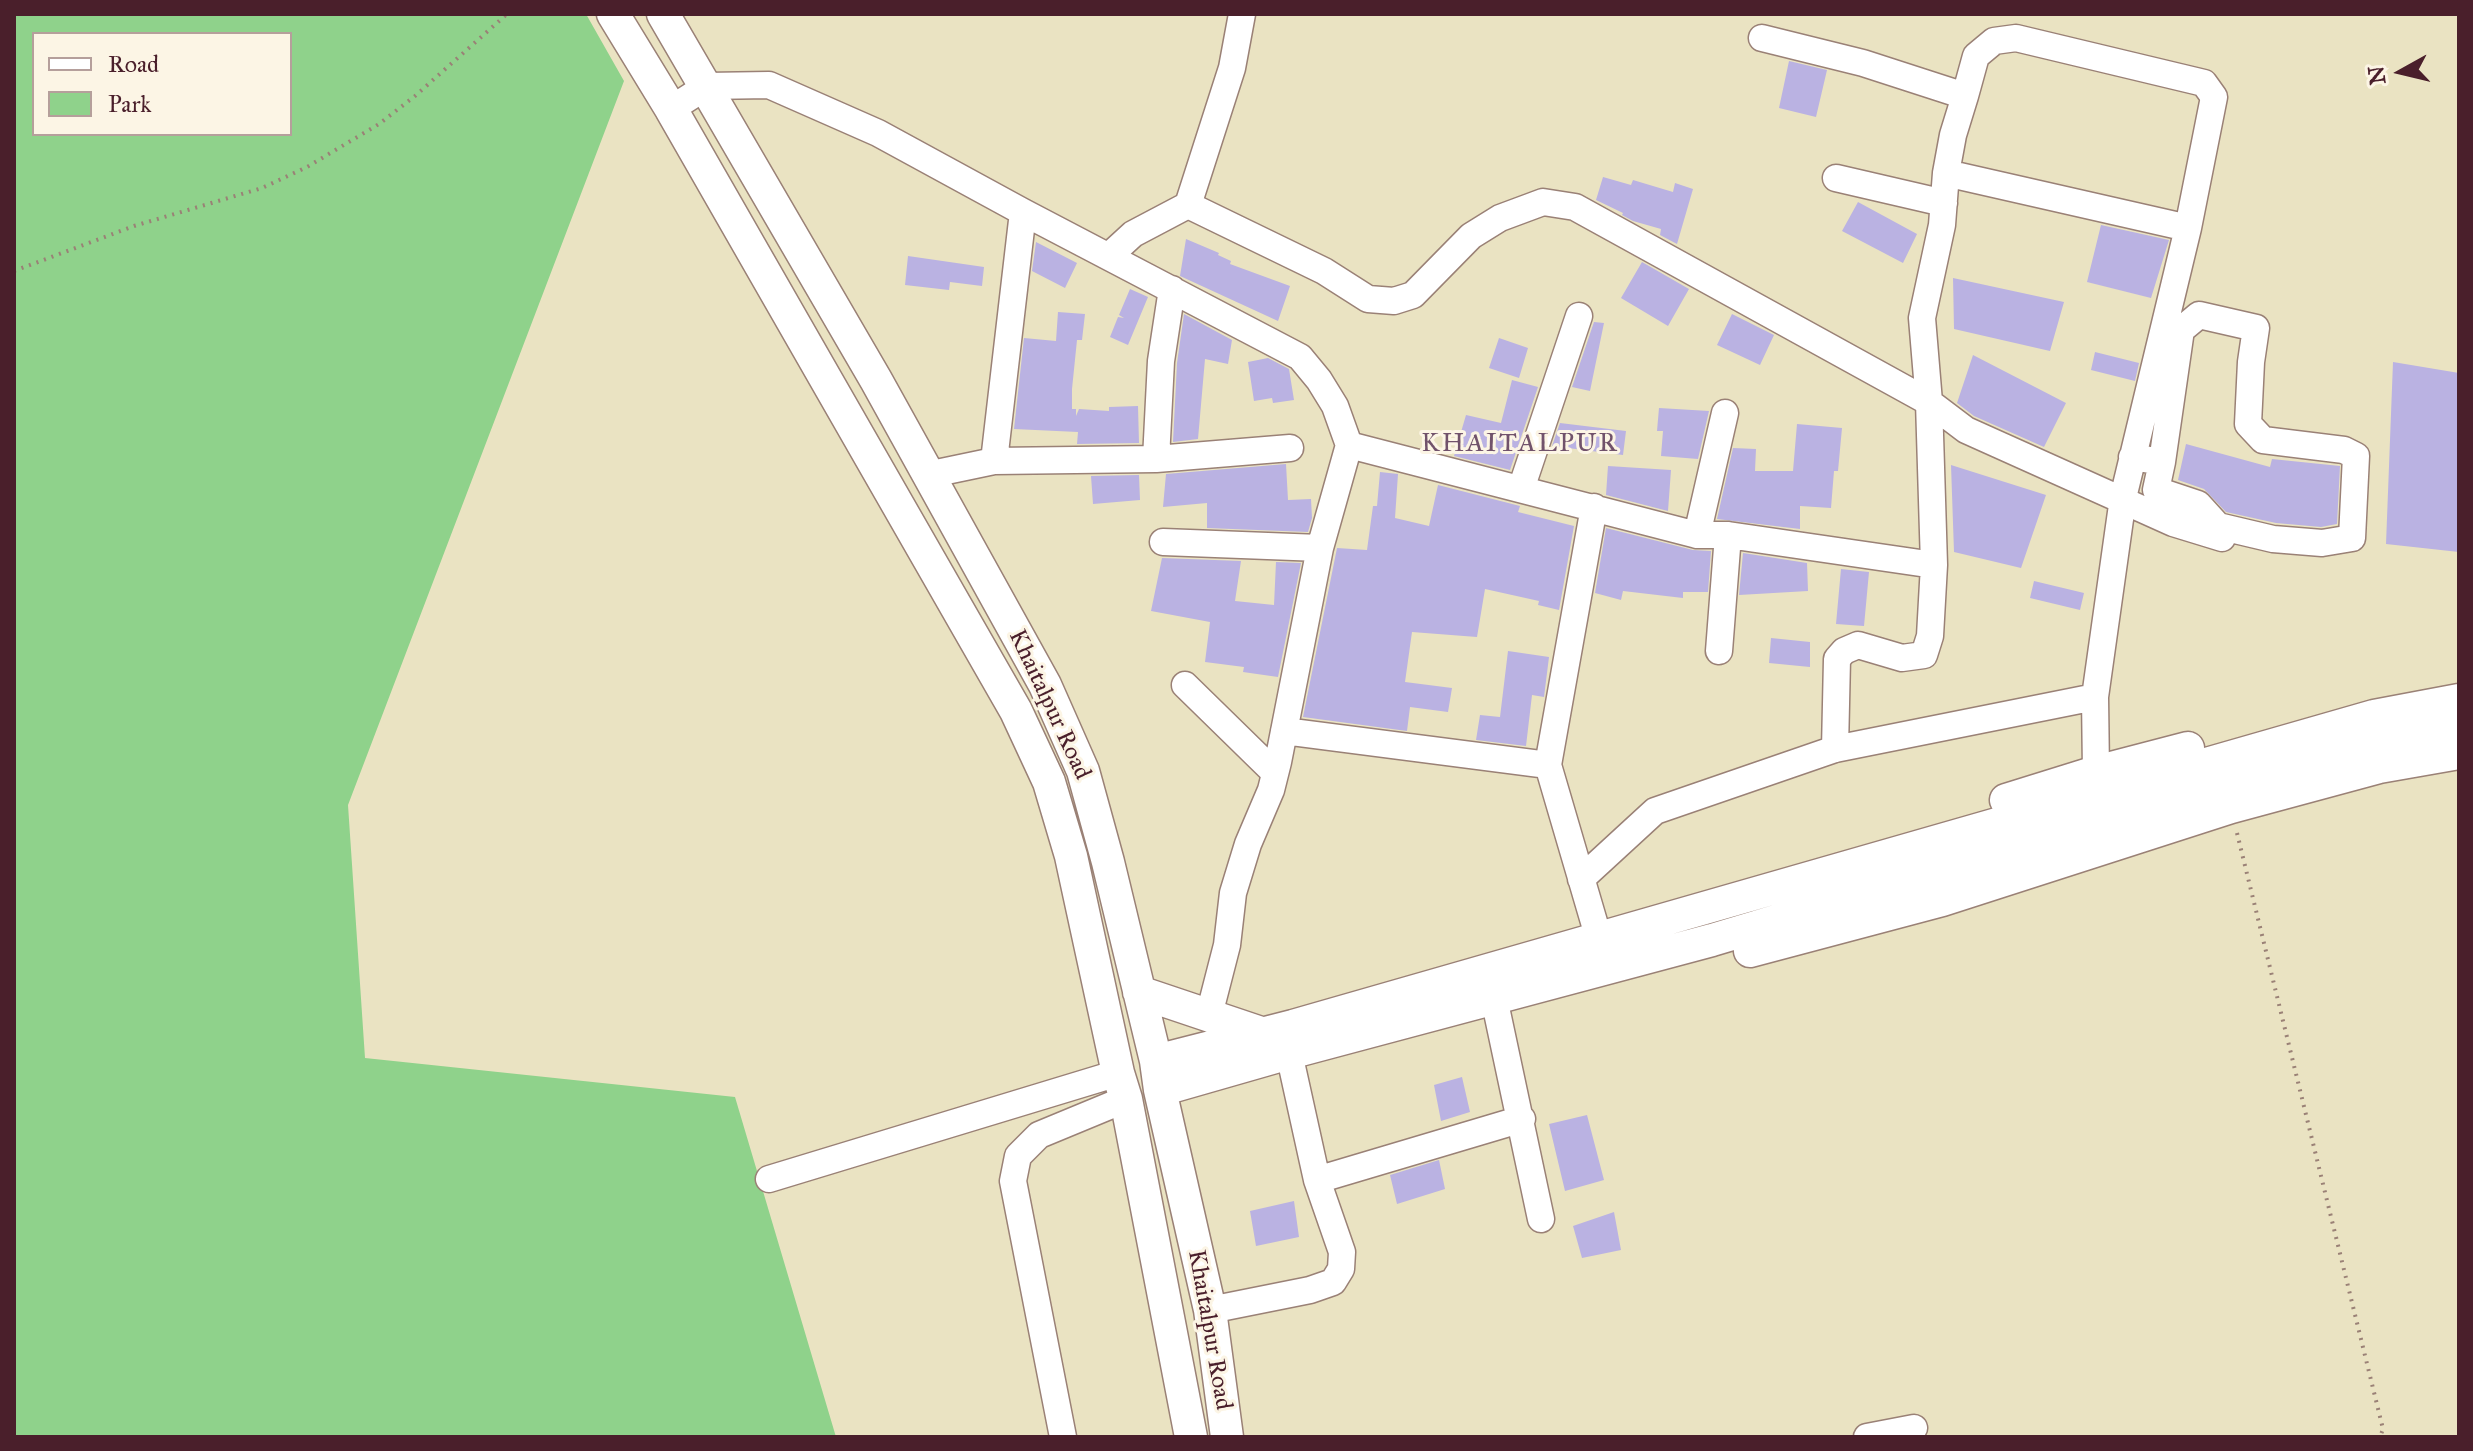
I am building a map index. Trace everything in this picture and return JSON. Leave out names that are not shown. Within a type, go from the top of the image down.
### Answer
[{"type":"street","name":"Khaitalpur Road","points":[[613,14],[671,109],[1016,711],[1049,782],[1071,856],[1122,1086],[1191,1437]]},
{"type":"street","name":"Khaitalpur Road","points":[[663,14],[707,86],[1045,685],[1083,771],[1139,992],[1210,1310],[1227,1437]]},
{"type":"street","points":[[1109,256],[1133,234],[1188,205],[1232,68],[1242,14]]},
{"type":"street","points":[[1762,38],[1863,63],[1965,96]]},
{"type":"street","points":[[1835,749],[1837,659],[1844,651],[1858,645],[1902,658],[1924,655],[1930,636],[1934,565],[1929,402],[1922,318],[1942,225],[1953,135],[1976,56],[1994,41],[2016,38],[2204,83],[2214,97],[2188,228],[2123,498],[2095,697],[2096,772]]},
{"type":"street","points":[[671,109],[707,86],[769,85],[878,133],[1300,357],[1335,406],[1349,445],[1320,548],[1275,773],[1233,893],[1227,945],[1209,1015]]},
{"type":"street","points":[[1946,173],[2188,228]]},
{"type":"street","points":[[1836,178],[1944,203]]},
{"type":"street","points":[[1188,205],[1324,271],[1368,299],[1394,301],[1413,295],[1471,236],[1500,218],[1543,202],[1575,207],[1929,402],[1966,430],[2173,523],[2222,538]]},
{"type":"street","points":[[994,461],[1023,212]]},
{"type":"street","points":[[1156,459],[1161,361],[1172,289]]},
{"type":"street","points":[[2199,315],[2256,328],[2248,424],[2263,440],[2344,450],[2356,456],[2352,538],[2322,543],[2273,539],[2218,526],[2198,504],[2156,490],[2162,462],[2181,330],[2199,315]]},
{"type":"street","points":[[1521,489],[1579,316]]},
{"type":"street","points":[[1697,535],[1725,413]]},
{"type":"street","points":[[1349,445],[1697,535],[1728,535],[1934,565]]},
{"type":"street","points":[[927,475],[994,461],[1156,459],[1290,448]]},
{"type":"street","points":[[2132,457],[2162,462]]},
{"type":"street","points":[[1594,507],[1548,765],[1599,939]]},
{"type":"street","points":[[1719,651],[1728,535]]},
{"type":"street","points":[[1163,542],[1320,548]]},
{"type":"street","points":[[1599,939],[1665,904],[2096,772],[2397,692],[2459,681]]},
{"type":"street","points":[[1185,685],[1275,773]]},
{"type":"street","points":[[1581,879],[1655,811],[1835,749],[2095,697]]},
{"type":"street","points":[[1139,992],[1209,1015],[1276,1044],[1599,939],[2374,716],[2459,700]]},
{"type":"street","points":[[1158,1075],[1276,1044],[1494,998],[1653,956],[2352,750],[2459,727]]},
{"type":"street","points":[[1284,731],[1548,765]]},
{"type":"street","points":[[1653,956],[1711,961],[1942,900],[2231,807],[2379,767],[2459,753]]},
{"type":"street","points":[[1494,998],[1541,1219]]},
{"type":"street","points":[[1210,1310],[1310,1290],[1333,1282],[1341,1269],[1342,1252],[1276,1044]]},
{"type":"street","points":[[769,1179],[1122,1086]]},
{"type":"street","points":[[1063,1437],[1013,1181],[1018,1156],[1039,1135],[1122,1086]]},
{"type":"street","points":[[1317,1180],[1522,1119]]},
{"type":"street","points":[[1867,1437],[1914,1428]]},
{"type":"path","points":[[14,271],[134,226],[262,188],[307,167],[379,124],[507,14]]},
{"type":"path","points":[[2231,807],[2383,1429],[2380,1437]]},
{"type":"green space","points":[[14,14],[586,14],[624,81],[348,805],[365,1058],[735,1097],[836,1437],[14,1437]]},
{"type":"building","points":[[1789,61],[1827,70],[1816,117],[1779,108]]},
{"type":"building","points":[[1603,177],[1631,185],[1633,180],[1673,192],[1675,183],[1693,189],[1677,244],[1660,235],[1661,229],[1633,221],[1596,200]]},
{"type":"building","points":[[1858,202],[1917,234],[1903,263],[1842,231]]},
{"type":"building","points":[[2101,225],[2169,240],[2151,298],[2087,282]]},
{"type":"building","points":[[1186,239],[1219,253],[1231,261],[1230,264],[1290,286],[1278,321],[1180,276]]},
{"type":"building","points":[[1036,242],[1077,263],[1065,288],[1032,271]]},
{"type":"building","points":[[908,256],[984,267],[982,286],[950,282],[949,290],[905,285]]},
{"type":"building","points":[[1642,262],[1689,289],[1668,326],[1621,298]]},
{"type":"building","points":[[1953,278],[2064,302],[2050,351],[1954,329]]},
{"type":"building","points":[[1130,289],[1148,297],[1128,345],[1110,337],[1118,317],[1124,318],[1119,315]]},
{"type":"building","points":[[1058,312],[1085,314],[1082,340],[1077,340],[1072,389],[1072,409],[1076,409],[1076,416],[1079,409],[1109,411],[1109,407],[1138,406],[1139,443],[1077,444],[1078,432],[1014,429],[1024,338],[1056,341]]},
{"type":"building","points":[[1184,314],[1232,340],[1228,364],[1205,359],[1198,439],[1173,442],[1177,363]]},
{"type":"building","points":[[1732,314],[1774,335],[1760,365],[1717,345]]},
{"type":"building","points":[[1594,322],[1604,323],[1590,391],[1572,387]]},
{"type":"building","points":[[1499,338],[1528,348],[1519,378],[1489,368]]},
{"type":"building","points":[[2095,352],[2139,363],[2135,381],[2091,370]]},
{"type":"building","points":[[1973,355],[2066,403],[2044,447],[1974,416],[1957,403]]},
{"type":"building","points":[[1268,358],[1289,369],[1294,400],[1273,403],[1272,398],[1254,401],[1248,362]]},
{"type":"building","points":[[2393,362],[2459,373],[2459,552],[2386,544]]},
{"type":"building","points":[[1512,380],[1538,387],[1510,470],[1454,456],[1466,415],[1501,423]]},
{"type":"building","points":[[1659,408],[1709,411],[1698,459],[1661,456],[1663,431],[1657,431]]},
{"type":"building","points":[[1560,423],[1626,431],[1623,455],[1552,446]]},
{"type":"building","points":[[1797,424],[1842,428],[1831,508],[1800,506],[1800,529],[1717,519],[1733,448],[1756,449],[1755,471],[1793,471]]},
{"type":"building","points":[[2186,444],[2270,467],[2272,459],[2340,466],[2337,524],[2321,527],[2276,523],[2226,512],[2204,489],[2178,480]]},
{"type":"building","points":[[1286,464],[1288,500],[1311,499],[1312,518],[1308,532],[1207,528],[1207,503],[1163,507],[1166,474]]},
{"type":"building","points":[[1951,465],[2046,495],[2021,568],[1954,552]]},
{"type":"building","points":[[1608,466],[1671,470],[1668,511],[1606,495]]},
{"type":"building","points":[[1380,472],[1398,474],[1395,518],[1429,526],[1438,485],[1520,506],[1518,512],[1574,526],[1559,610],[1538,605],[1539,601],[1485,589],[1477,637],[1412,632],[1405,682],[1452,688],[1448,712],[1410,707],[1407,731],[1303,717],[1337,548],[1367,550],[1373,506],[1377,506]]},
{"type":"building","points":[[1139,475],[1140,500],[1093,504],[1091,476]]},
{"type":"building","points":[[1606,528],[1693,550],[1711,551],[1708,592],[1683,592],[1683,598],[1623,591],[1621,600],[1595,593]]},
{"type":"building","points":[[1743,553],[1807,563],[1808,591],[1739,595]]},
{"type":"building","points":[[1162,558],[1241,561],[1235,601],[1274,605],[1276,562],[1301,563],[1278,677],[1243,672],[1244,667],[1205,662],[1210,622],[1151,611]]},
{"type":"building","points":[[1841,569],[1869,572],[1864,626],[1836,624]]},
{"type":"building","points":[[2034,581],[2084,593],[2080,610],[2030,598]]},
{"type":"building","points":[[1771,638],[1810,642],[1810,667],[1769,663]]},
{"type":"building","points":[[1508,651],[1549,657],[1544,697],[1532,695],[1526,746],[1476,740],[1480,715],[1500,717]]},
{"type":"building","points":[[1462,1077],[1470,1112],[1441,1121],[1434,1085]]},
{"type":"building","points":[[1587,1115],[1604,1180],[1565,1191],[1549,1124]]},
{"type":"building","points":[[1439,1160],[1445,1189],[1397,1204],[1390,1175]]},
{"type":"building","points":[[1294,1201],[1299,1237],[1256,1246],[1250,1211]]},
{"type":"building","points":[[1614,1212],[1621,1250],[1582,1258],[1573,1226]]},
{"type":"district","name":"KHAITALPUR","points":[[1520,445]]}]
